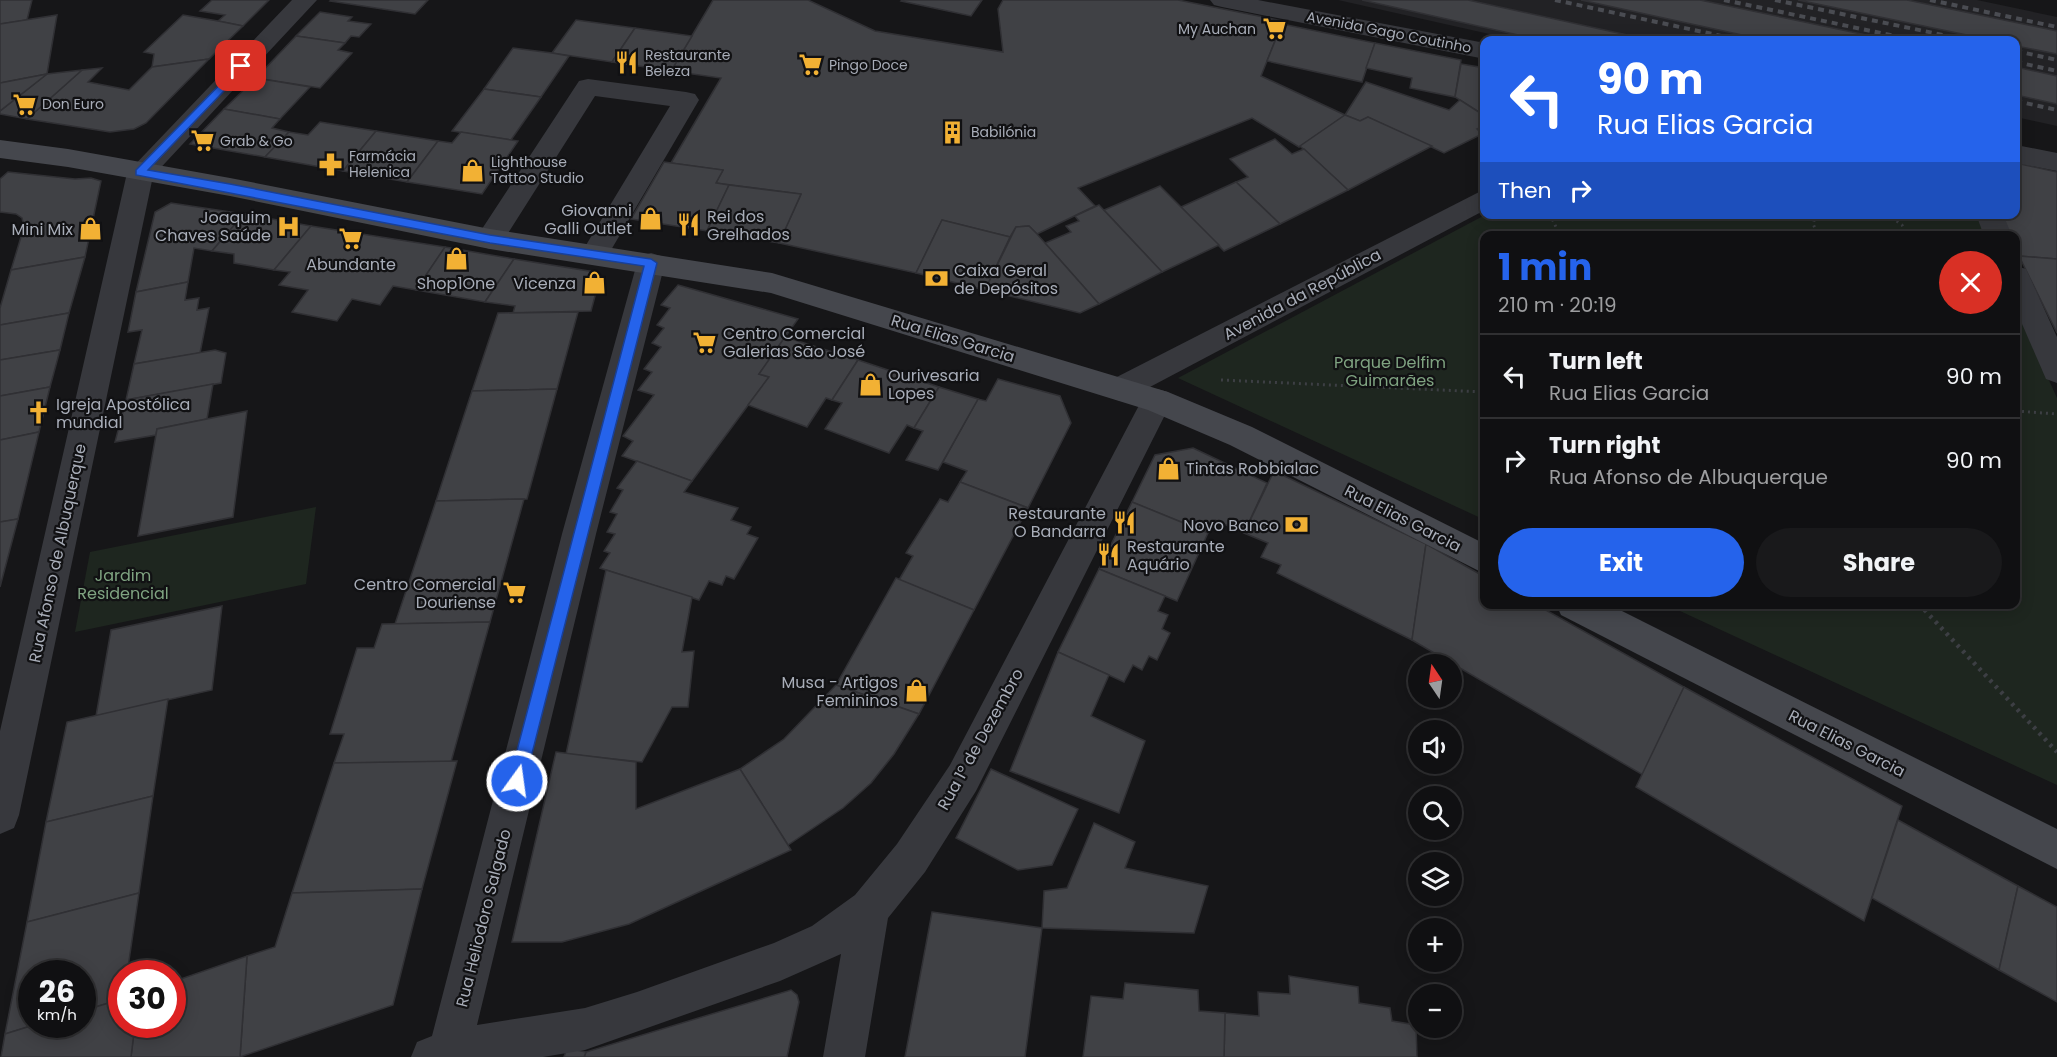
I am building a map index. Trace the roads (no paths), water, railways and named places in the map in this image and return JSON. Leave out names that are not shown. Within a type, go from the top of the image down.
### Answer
[{"type":"street","points":[[140,173],[304,0]]},
{"type":"street","name":"Avenida Gago Coutinho","points":[[1222,0],[1480,50]]},
{"type":"street","points":[[490,239],[588,87],[686,100],[594,255]]},
{"type":"street","name":"Rua Elias Garcia","points":[[0,149],[68,158],[140,173],[230,187],[490,239],[772,283],[1157,401],[1241,436],[1480,557]]},
{"type":"street","points":[[2020,155],[2057,162]]},
{"type":"street","name":"Rua Afonso de Albuquerque","points":[[0,815],[6,759],[140,173]]},
{"type":"street","name":"Avenida da República","points":[[1120,389],[1480,201]]},
{"type":"street","name":"Rua Heliodoro Salgado","points":[[441,1054],[651,263]]},
{"type":"street","points":[[2020,285],[2057,371]]},
{"type":"street","name":"Rua 1º de Dezembro","points":[[441,1054],[585,1029],[637,1013],[780,961],[826,940],[869,909],[911,858],[963,778],[1157,401]]},
{"type":"street","name":"Rua Elias Garcia","points":[[1583,609],[2057,850]]},
{"type":"street","points":[[844,1057],[869,909]]},
{"type":"railway","points":[[1555,0],[1722,36]]},
{"type":"railway","points":[[1724,0],[1895,36]]},
{"type":"railway","points":[[1775,0],[1948,36]]},
{"type":"railway","points":[[1930,0],[2057,27]]},
{"type":"railway","points":[[2020,52],[2057,60]]},
{"type":"railway","points":[[2020,63],[2057,71]]},
{"type":"railway","points":[[2020,102],[2057,110]]},
{"type":"place","name":"My Auchan","points":[[1274,29]]},
{"type":"place","name":"Restaurante Beleza","points":[[627,63]]},
{"type":"place","name":"Pingo Doce","points":[[811,65]]},
{"type":"place","name":"Don Euro","points":[[24,104]]},
{"type":"place","name":"Babilónia","points":[[953,132]]},
{"type":"place","name":"Grab & Go","points":[[202,141]]},
{"type":"place","name":"Farmácia Helenica","points":[[331,164]]},
{"type":"place","name":"Lighthouse Tattoo Studio","points":[[473,170]]},
{"type":"place","name":"Giovanni Galli Outlet","points":[[650,219]]},
{"type":"place","name":"Rei dos Grelhados","points":[[689,225]]},
{"type":"place","name":"Joaquim Chaves Saúde","points":[[289,226]]},
{"type":"place","name":"Mini Mix","points":[[91,229]]},
{"type":"place","name":"Abundante","points":[[351,239]]},
{"type":"place","name":"Shop1One","points":[[456,258]]},
{"type":"place","name":"Caixa Geral de Depósitos","points":[[936,279]]},
{"type":"place","name":"Vicenza","points":[[594,283]]},
{"type":"place","name":"Centro Comercial Galerias São José","points":[[705,342]]},
{"type":"place","name":"Ourivesaria Lopes","points":[[870,384]]},
{"type":"place","name":"Igreja Apostólica mundial","points":[[38,413]]},
{"type":"place","name":"Tintas Robbialac","points":[[1168,468]]},
{"type":"place","name":"Restaurante O Bandarra","points":[[1124,522]]},
{"type":"place","name":"Novo Banco","points":[[1297,525]]},
{"type":"place","name":"Restaurante Aquário","points":[[1109,555]]},
{"type":"place","name":"Centro Comercial Douriense","points":[[514,593]]},
{"type":"place","name":"Musa - Artigos Femininos","points":[[916,691]]},
{"type":"park label","name":"Parque Delfim Guimarães","points":[[1390,371]]},
{"type":"park label","name":"Jardim Residencial","points":[[123,584]]}]
